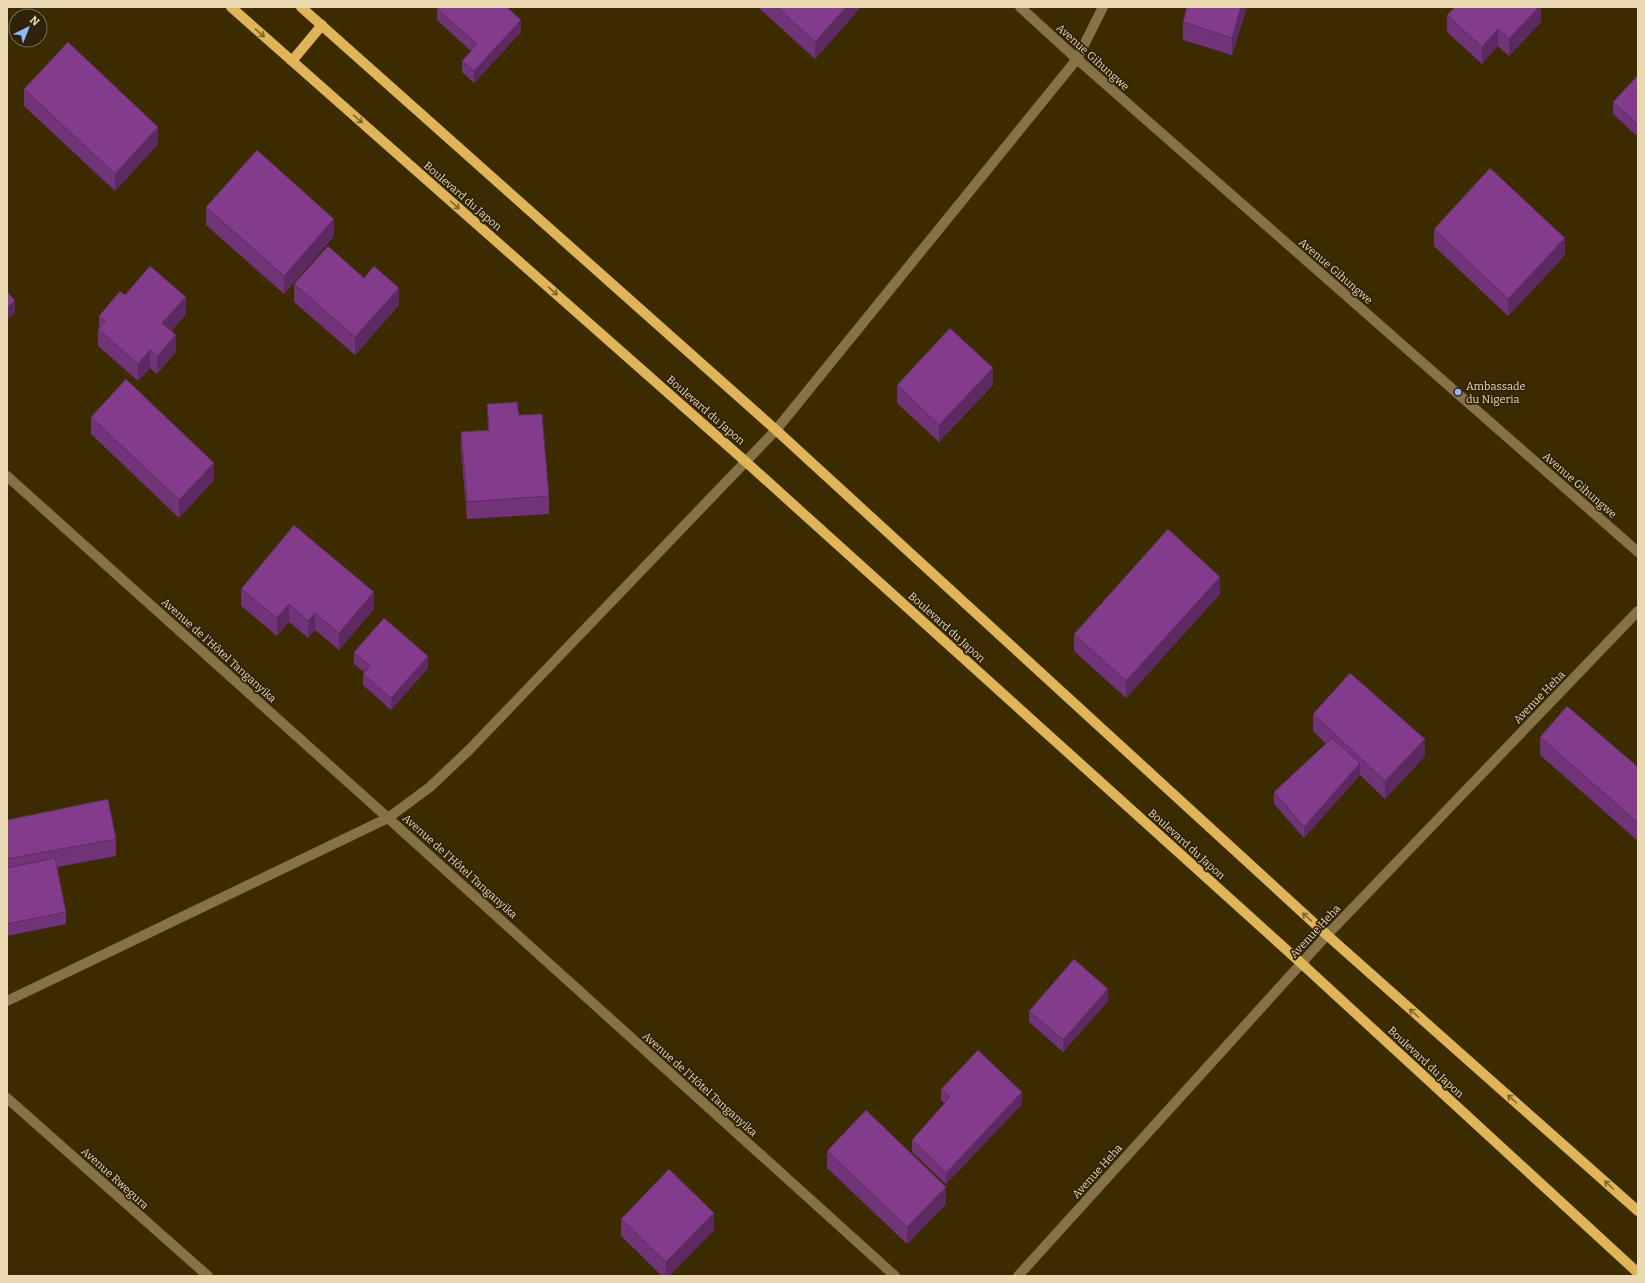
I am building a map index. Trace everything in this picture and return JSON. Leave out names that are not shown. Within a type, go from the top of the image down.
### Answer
[{"type":"main road","name":"Boulevard du Japon","points":[[231,7],[745,461],[1301,963],[1638,1274]]},
{"type":"main road","points":[[301,7],[776,430],[1327,935],[1638,1211]]},
{"type":"main road","points":[[292,61],[322,25]]},
{"type":"street","name":"Avenue Gihungwe","points":[[1020,7],[1077,59],[1638,552]]},
{"type":"street","points":[[7,1001],[388,818],[430,787],[469,750],[776,430],[1077,59],[1103,7]]},
{"type":"street","name":"Avenue de l'Hôtel Tanganyika","points":[[7,476],[895,1276]]},
{"type":"street","name":"Avenue Heha","points":[[1018,1276],[1327,935],[1638,611]]},
{"type":"street","name":"Avenue Rwegura","points":[[7,1098],[208,1276]]},
{"type":"building","points":[[438,7],[507,7],[521,20],[474,71],[462,61],[477,44],[437,9]]},
{"type":"building","points":[[777,7],[846,7],[815,42]]},
{"type":"building","points":[[1187,7],[1241,7],[1232,38],[1183,22]]},
{"type":"building","points":[[1455,7],[1539,7],[1509,39],[1498,29],[1482,47],[1447,15]]},
{"type":"building","points":[[68,42],[158,127],[115,174],[24,89]]},
{"type":"building","points":[[1638,75],[1638,125],[1613,102]]},
{"type":"building","points":[[257,150],[334,219],[284,276],[206,207]]},
{"type":"building","points":[[1490,168],[1565,238],[1508,299],[1434,229]]},
{"type":"building","points":[[328,246],[364,278],[374,266],[399,288],[355,337],[294,284]]},
{"type":"building","points":[[150,266],[186,297],[162,323],[176,335],[157,356],[150,350],[138,364],[98,329],[105,321],[99,316],[120,291],[125,295]]},
{"type":"building","points":[[7,291],[15,301],[7,308]]},
{"type":"building","points":[[950,328],[993,368],[939,425],[897,385]]},
{"type":"building","points":[[126,379],[214,463],[179,500],[91,417]]},
{"type":"building","points":[[517,402],[519,415],[542,414],[549,496],[467,502],[461,432],[489,430],[487,404]]},
{"type":"building","points":[[294,525],[374,592],[339,633],[315,613],[308,621],[289,604],[277,618],[241,589]]},
{"type":"building","points":[[1168,529],[1220,577],[1126,681],[1074,634]]},
{"type":"building","points":[[384,618],[428,656],[391,698],[363,674],[370,666],[354,652]]},
{"type":"building","points":[[1350,673],[1425,739],[1385,781],[1313,714]]},
{"type":"building","points":[[1567,706],[1638,767],[1638,823],[1540,737]]},
{"type":"building","points":[[1332,738],[1360,763],[1304,827],[1274,792]]},
{"type":"building","points":[[108,799],[116,839],[7,859],[7,820]]},
{"type":"building","points":[[55,858],[66,912],[7,924],[7,868]]},
{"type":"building","points":[[1074,959],[1108,989],[1063,1040],[1029,1011]]},
{"type":"building","points":[[978,1050],[1022,1092],[946,1173],[912,1140],[950,1097],[941,1089]]},
{"type":"building","points":[[866,1110],[946,1187],[907,1227],[827,1151]]},
{"type":"building","points":[[669,1169],[714,1213],[666,1262],[621,1219]]},
{"type":"place","name":"Ambassade du Nigeria","points":[[1458,392]]}]
